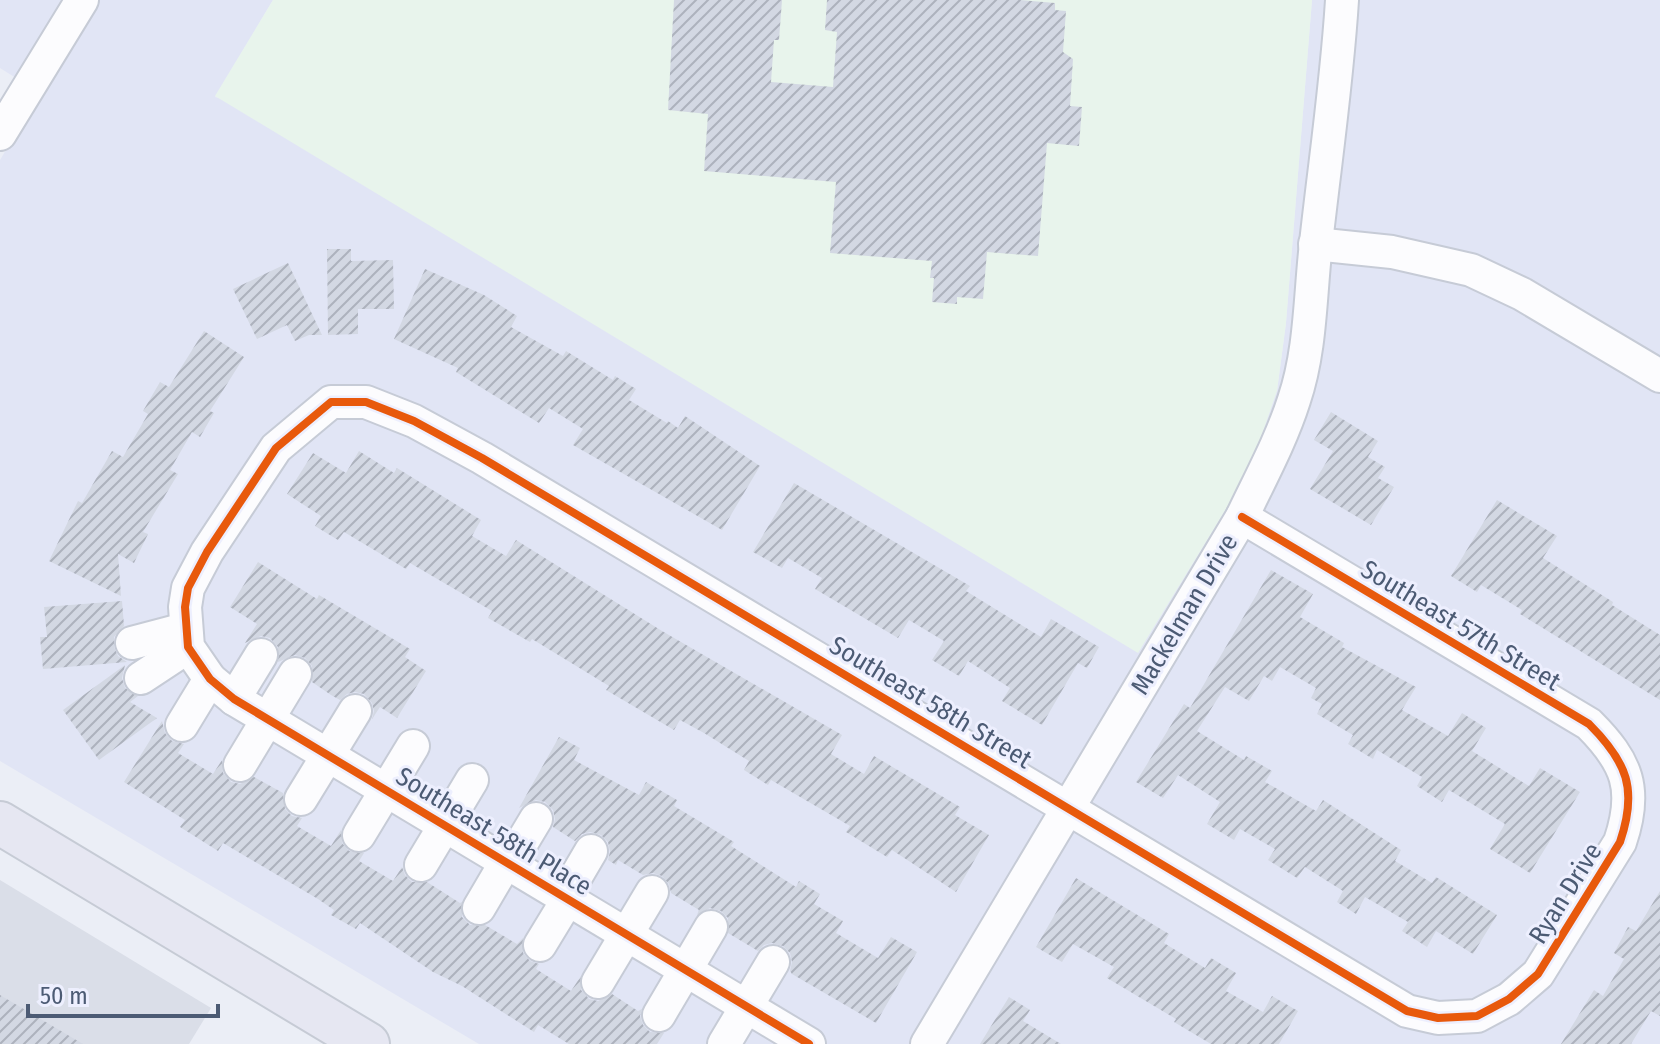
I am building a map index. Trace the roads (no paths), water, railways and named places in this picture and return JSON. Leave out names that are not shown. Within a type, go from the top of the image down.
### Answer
[{"type":"main road","points":[[0,823],[368,1044]]},
{"type":"street","points":[[0,134],[82,0]]},
{"type":"street","name":"Mackelman Drive","points":[[927,1044],[1242,517],[1294,400],[1305,355],[1315,244],[1331,129],[1342,0]]},
{"type":"street","points":[[1315,244],[1392,252],[1471,270],[1522,294],[1660,376]]},
{"type":"street","name":"Southeast 58th Street","points":[[187,638],[188,588],[207,552],[276,448],[331,402],[366,402],[414,421],[454,443],[1407,1011],[1438,1018],[1477,1016],[1509,999]]},
{"type":"street","name":"Southeast 57th Street","points":[[1242,517],[1589,724],[1611,746],[1623,768],[1629,794]]},
{"type":"street","points":[[132,643],[187,638]]},
{"type":"street","points":[[141,678],[187,638]]},
{"type":"street","name":"Southeast 58th Place","points":[[187,638],[222,689],[806,1043]]},
{"type":"street","points":[[182,725],[261,655]]},
{"type":"street","points":[[240,765],[295,674]]},
{"type":"street","points":[[301,799],[355,711]]},
{"type":"street","points":[[359,835],[413,746]]},
{"type":"street","points":[[421,865],[472,780]]},
{"type":"street","name":"Ryan Drive","points":[[1509,999],[1538,974],[1620,842],[1627,821],[1629,794]]},
{"type":"street","points":[[479,908],[536,819]]},
{"type":"street","points":[[540,945],[591,851]]},
{"type":"street","points":[[598,982],[652,892]]},
{"type":"street","points":[[659,1015],[711,927]]},
{"type":"street","points":[[724,1044],[773,962]]}]
